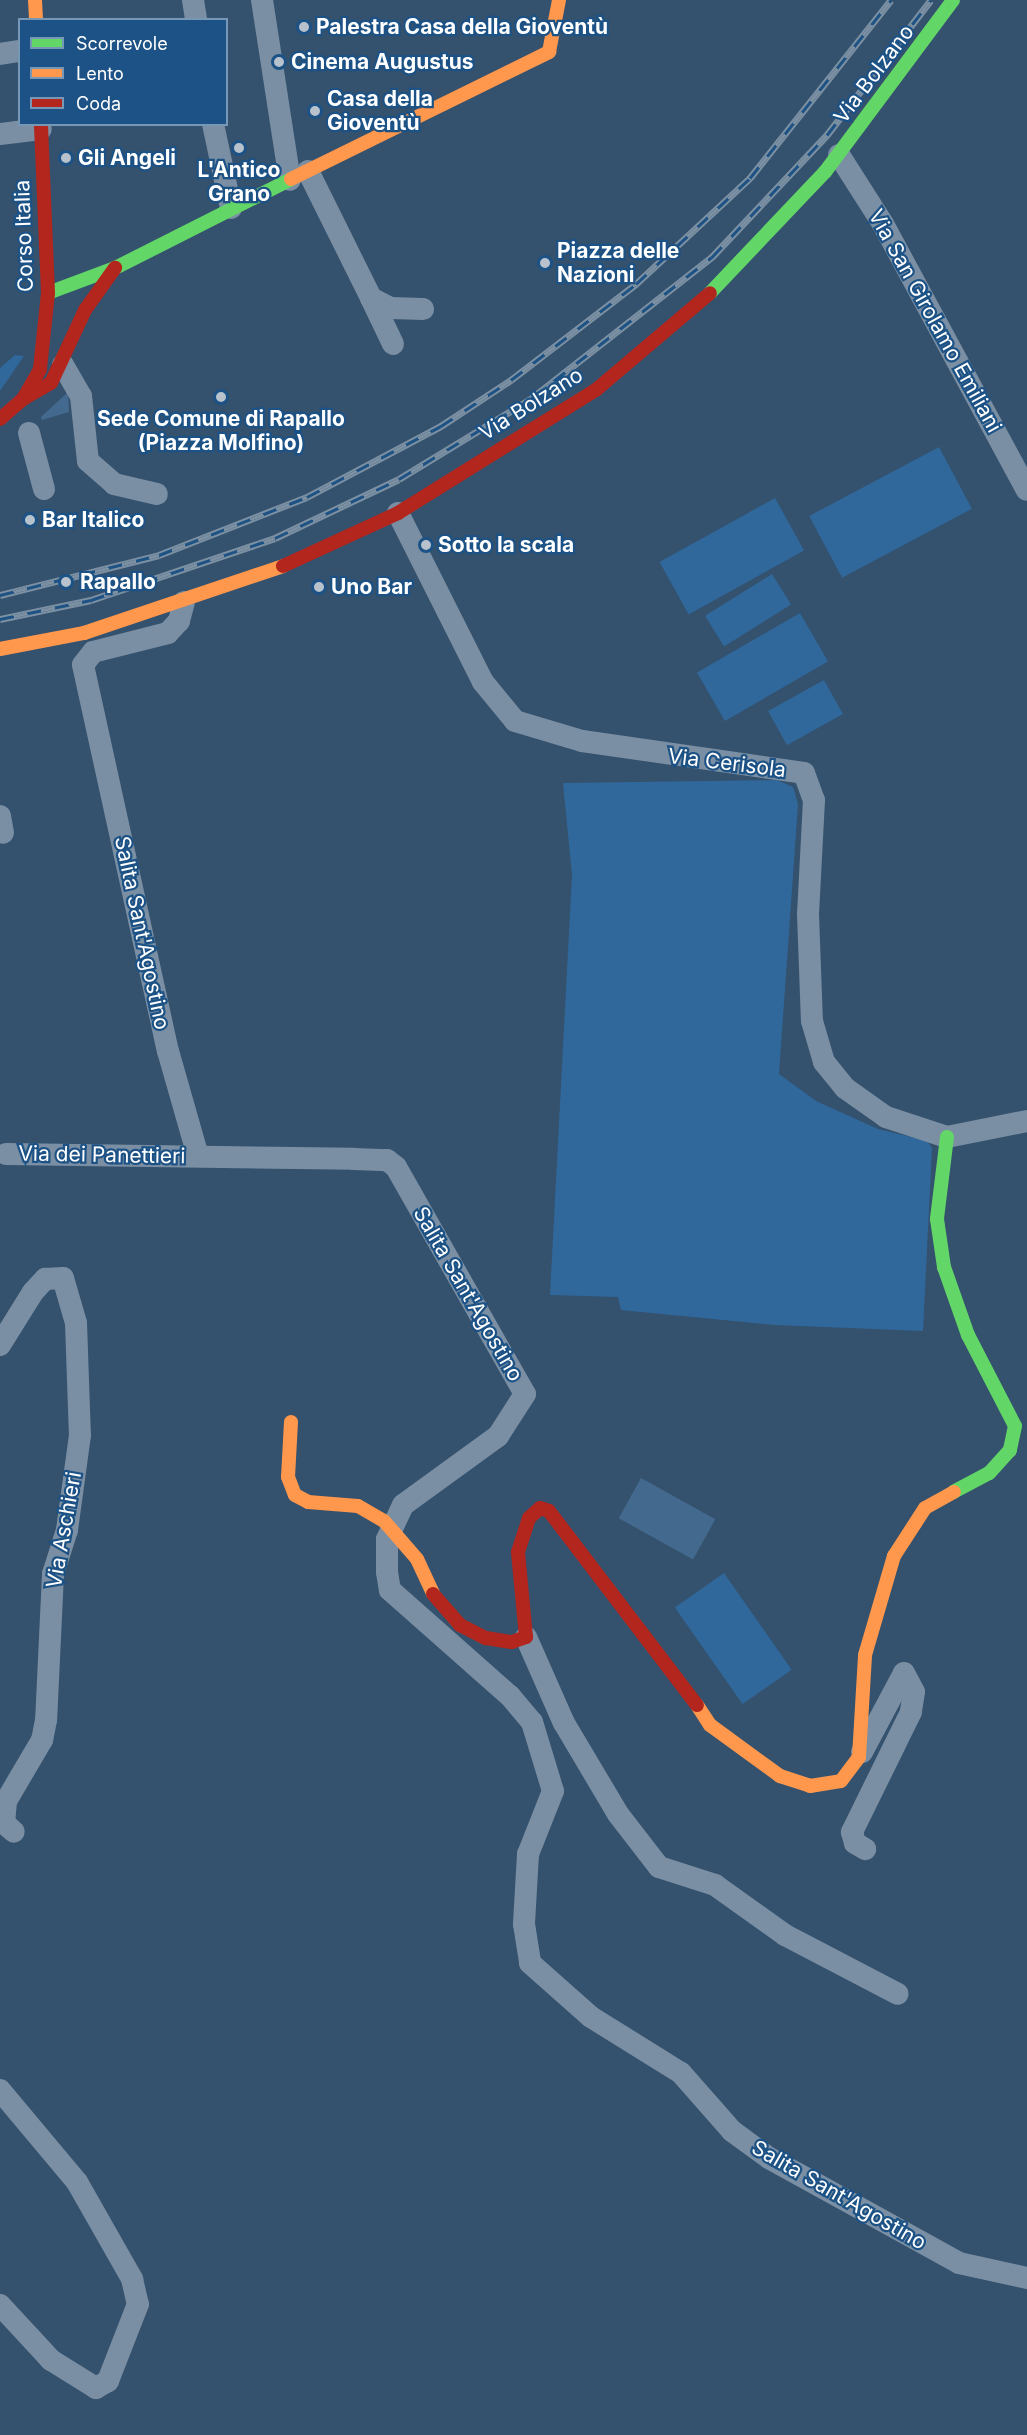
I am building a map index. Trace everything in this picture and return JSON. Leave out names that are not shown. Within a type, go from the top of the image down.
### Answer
[{"type":"street","points":[[35,0],[36,18]]},
{"type":"street","points":[[193,0],[196,18]]},
{"type":"street","points":[[262,0],[299,176],[371,298],[393,344]]},
{"type":"street","points":[[48,293],[114,268],[549,52],[559,0]]},
{"type":"street","name":"Via Bolzano","points":[[0,649],[74,636],[263,576],[398,513],[597,389],[718,286],[838,154],[953,0]]},
{"type":"street","points":[[0,54],[18,51]]},
{"type":"street","points":[[213,126],[231,208]]},
{"type":"street","points":[[0,134],[41,127]]},
{"type":"street","name":"Corso Italia","points":[[23,399],[40,369],[48,293],[41,127]]},
{"type":"street","name":"Via San Girolamo Emiliani","points":[[838,154],[883,224],[1027,490]]},
{"type":"street","points":[[0,419],[23,399],[41,393],[63,365],[82,317],[114,268]]},
{"type":"street","points":[[371,298],[391,308],[423,309]]},
{"type":"street","points":[[44,325],[82,317]]},
{"type":"street","points":[[63,365],[81,396],[88,461],[114,484],[157,494]]},
{"type":"street","points":[[29,433],[44,489]]},
{"type":"street","name":"Via Cerisola","points":[[398,513],[483,682],[515,721],[604,745],[804,773],[814,800],[807,914],[812,1021],[824,1062],[845,1088],[886,1117],[947,1137],[1027,1121]]},
{"type":"street","name":"Salita Sant'Agostino","points":[[184,602],[179,621],[168,633],[93,652],[83,665],[168,1051],[198,1156],[387,1160],[396,1167],[436,1242],[525,1394],[498,1436],[403,1505],[387,1539],[390,1590],[510,1696],[532,1722],[553,1791],[528,1854],[524,1924],[530,1963],[591,2017],[681,2073],[750,2144],[864,2212],[959,2263],[1027,2278]]},
{"type":"street","points":[[858,1757],[865,1654],[894,1556],[925,1508],[989,1473],[1010,1450],[1021,1418],[968,1335],[944,1267],[937,1219],[947,1137]]},
{"type":"street","name":"Via dei Panettieri","points":[[6,1155],[198,1156]]},
{"type":"street","name":"Via Aschieri","points":[[0,1345],[33,1292],[45,1279],[63,1278],[76,1323],[80,1435],[68,1530],[53,1574],[46,1720],[42,1740],[6,1801],[4,1823],[14,1832]]},
{"type":"street","points":[[291,1422],[288,1477],[295,1495],[308,1502],[358,1506],[384,1521],[417,1558],[436,1601],[460,1625],[486,1638],[512,1642],[526,1637]]},
{"type":"street","points":[[865,1849],[851,1836],[911,1712],[914,1692],[904,1673],[858,1757],[841,1781],[825,1787],[780,1776],[746,1754],[710,1725],[667,1659],[549,1511],[540,1508],[529,1518],[518,1552],[526,1637],[564,1723],[618,1814],[659,1867],[715,1885],[785,1935],[898,1994]]},
{"type":"street","points":[[0,2090],[77,2182],[132,2279],[138,2304],[108,2381],[96,2388],[51,2360],[0,2305]]},
{"type":"shaded area","points":[[15,355],[24,356],[0,391],[0,368]]},
{"type":"shaded area","points":[[68,392],[69,412],[42,420],[41,417]]},
{"type":"shaded area","points":[[939,447],[972,509],[842,578],[809,516]]},
{"type":"shaded area","points":[[775,498],[804,550],[689,614],[660,562]]},
{"type":"shaded area","points":[[772,574],[791,605],[724,646],[705,616]]},
{"type":"shaded area","points":[[800,613],[828,661],[725,721],[697,672]]},
{"type":"shaded area","points":[[824,680],[843,714],[787,745],[768,711]]},
{"type":"shaded area","points":[[777,780],[793,787],[798,804],[779,1074],[816,1101],[878,1129],[927,1141],[932,1148],[923,1331],[775,1325],[621,1310],[618,1297],[550,1295],[572,875],[563,783]]},
{"type":"shaded area","points":[[641,1478],[715,1519],[693,1559],[619,1518]]},
{"type":"shaded area","points":[[724,1573],[792,1670],[743,1704],[675,1607]]},
{"type":"railway","points":[[0,595],[159,555],[307,497],[441,426],[511,380],[636,284],[750,178],[891,0]]},
{"type":"railway","points":[[0,619],[91,600],[275,538],[399,479],[532,398],[712,257],[827,135],[931,0]]},
{"type":"traffic: fast","points":[[710,293],[825,172],[953,0]]},
{"type":"traffic: fast","points":[[48,293],[115,268],[291,179]]},
{"type":"traffic: fast","points":[[947,1137],[937,1219],[944,1267],[968,1335],[1015,1426],[1010,1450],[989,1473],[954,1492]]},
{"type":"traffic: slow","points":[[35,0],[36,18]]},
{"type":"traffic: slow","points":[[291,179],[549,52],[559,0]]},
{"type":"traffic: slow","points":[[0,649],[84,633],[283,566]]},
{"type":"traffic: slow","points":[[291,1422],[288,1477],[295,1495],[308,1502],[358,1506],[384,1521],[417,1559],[433,1594]]},
{"type":"traffic: slow","points":[[697,1705],[710,1725],[780,1776],[810,1786],[841,1781],[859,1757],[865,1655],[894,1556],[925,1508],[954,1492]]},
{"type":"traffic: jam","points":[[0,419],[23,399],[40,369],[48,293],[41,126]]},
{"type":"traffic: jam","points":[[23,399],[51,383],[85,310],[115,268]]},
{"type":"traffic: jam","points":[[283,566],[398,513],[597,389],[710,293]]},
{"type":"traffic: jam","points":[[433,1594],[460,1625],[486,1638],[512,1642],[526,1637],[518,1552],[529,1518],[540,1508],[549,1511],[697,1705]]},
{"type":"place","name":"Palestra Casa della Gioventù","points":[[304,27]]},
{"type":"place","name":"Cinema Augustus","points":[[279,62]]},
{"type":"place","name":"Casa della Gioventù","points":[[315,111]]},
{"type":"place","name":"L'Antico Grano","points":[[239,148]]},
{"type":"place","name":"Gli Angeli","points":[[66,158]]},
{"type":"place","name":"Piazza delle Nazioni","points":[[545,263]]},
{"type":"place","name":"Sede Comune di Rapallo (Piazza Molfino)","points":[[221,397]]},
{"type":"place","name":"Bar Italico","points":[[30,520]]},
{"type":"place","name":"Sotto la scala","points":[[426,545]]},
{"type":"place","name":"Rapallo","points":[[66,582]]},
{"type":"place","name":"Uno Bar","points":[[319,587]]}]
